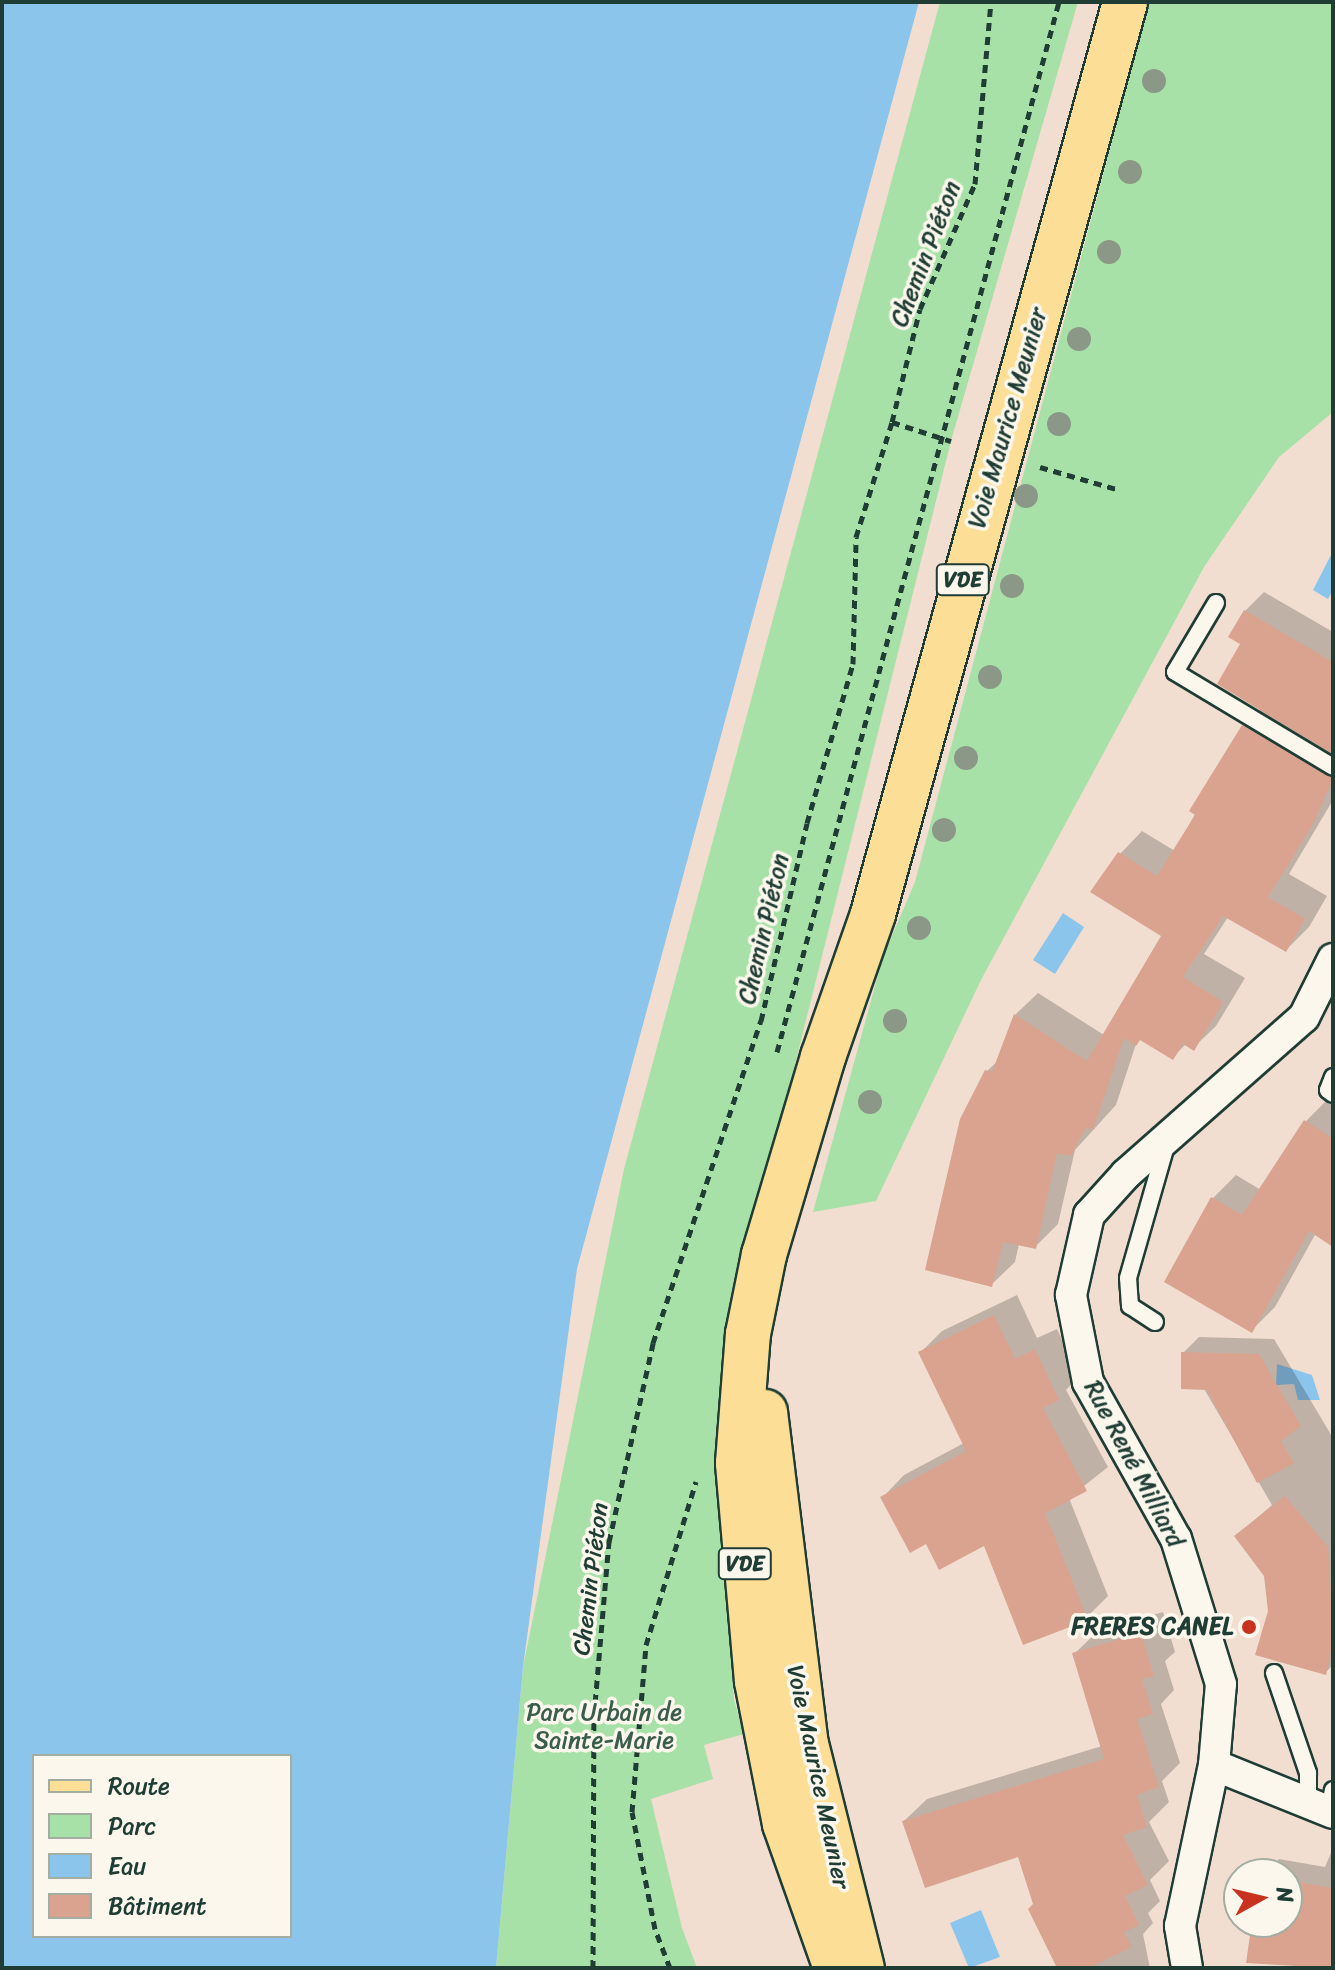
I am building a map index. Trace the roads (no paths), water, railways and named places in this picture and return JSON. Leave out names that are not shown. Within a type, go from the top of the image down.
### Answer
[{"type":"main road","name":"Voie Maurice Meunier","points":[[836,1968],[785,1824],[757,1681],[739,1504],[741,1395],[758,1282],[823,1057],[873,914],[1125,2]]},
{"type":"main road","name":"Voie Maurice Meunier","points":[[796,1155],[765,1395],[791,1649],[822,1817],[862,1968]]},
{"type":"street","name":"Rue René Milliard","points":[[1187,1968],[1180,1926],[1214,1765],[1221,1684],[1200,1605],[1176,1539],[1088,1382],[1071,1295],[1089,1215],[1169,1137],[1304,1017],[1332,965]]},
{"type":"street","points":[[1214,1765],[1326,1805]]},
{"type":"lane","points":[[1216,603],[1175,672],[1333,767]]},
{"type":"lane","points":[[1333,1077],[1328,1090],[1333,1094]]},
{"type":"lane","points":[[1155,1322],[1130,1306],[1128,1278],[1169,1137]]},
{"type":"lane","points":[[1274,1673],[1308,1773],[1326,1805]]},
{"type":"lane","points":[[757,1681],[786,1712],[803,1800],[822,1817]]},
{"type":"water","points":[[2,2],[919,2],[577,1269],[523,1667],[496,1968],[2,1968]]},
{"type":"water","points":[[1333,551],[1333,590],[1328,599],[1313,590]]},
{"type":"water","points":[[1063,913],[1084,927],[1055,974],[1033,960]]},
{"type":"water","points":[[1277,1364],[1312,1375],[1320,1400],[1298,1400],[1294,1384],[1276,1385]]},
{"type":"water","points":[[981,1910],[1000,1957],[969,1968],[950,1923]]},
{"type":"place","name":"FRERES CANEL","points":[[1249,1627]]},
{"type":"park label","name":"Parc Urbain de Sainte-Marie","points":[[604,1727]]}]
